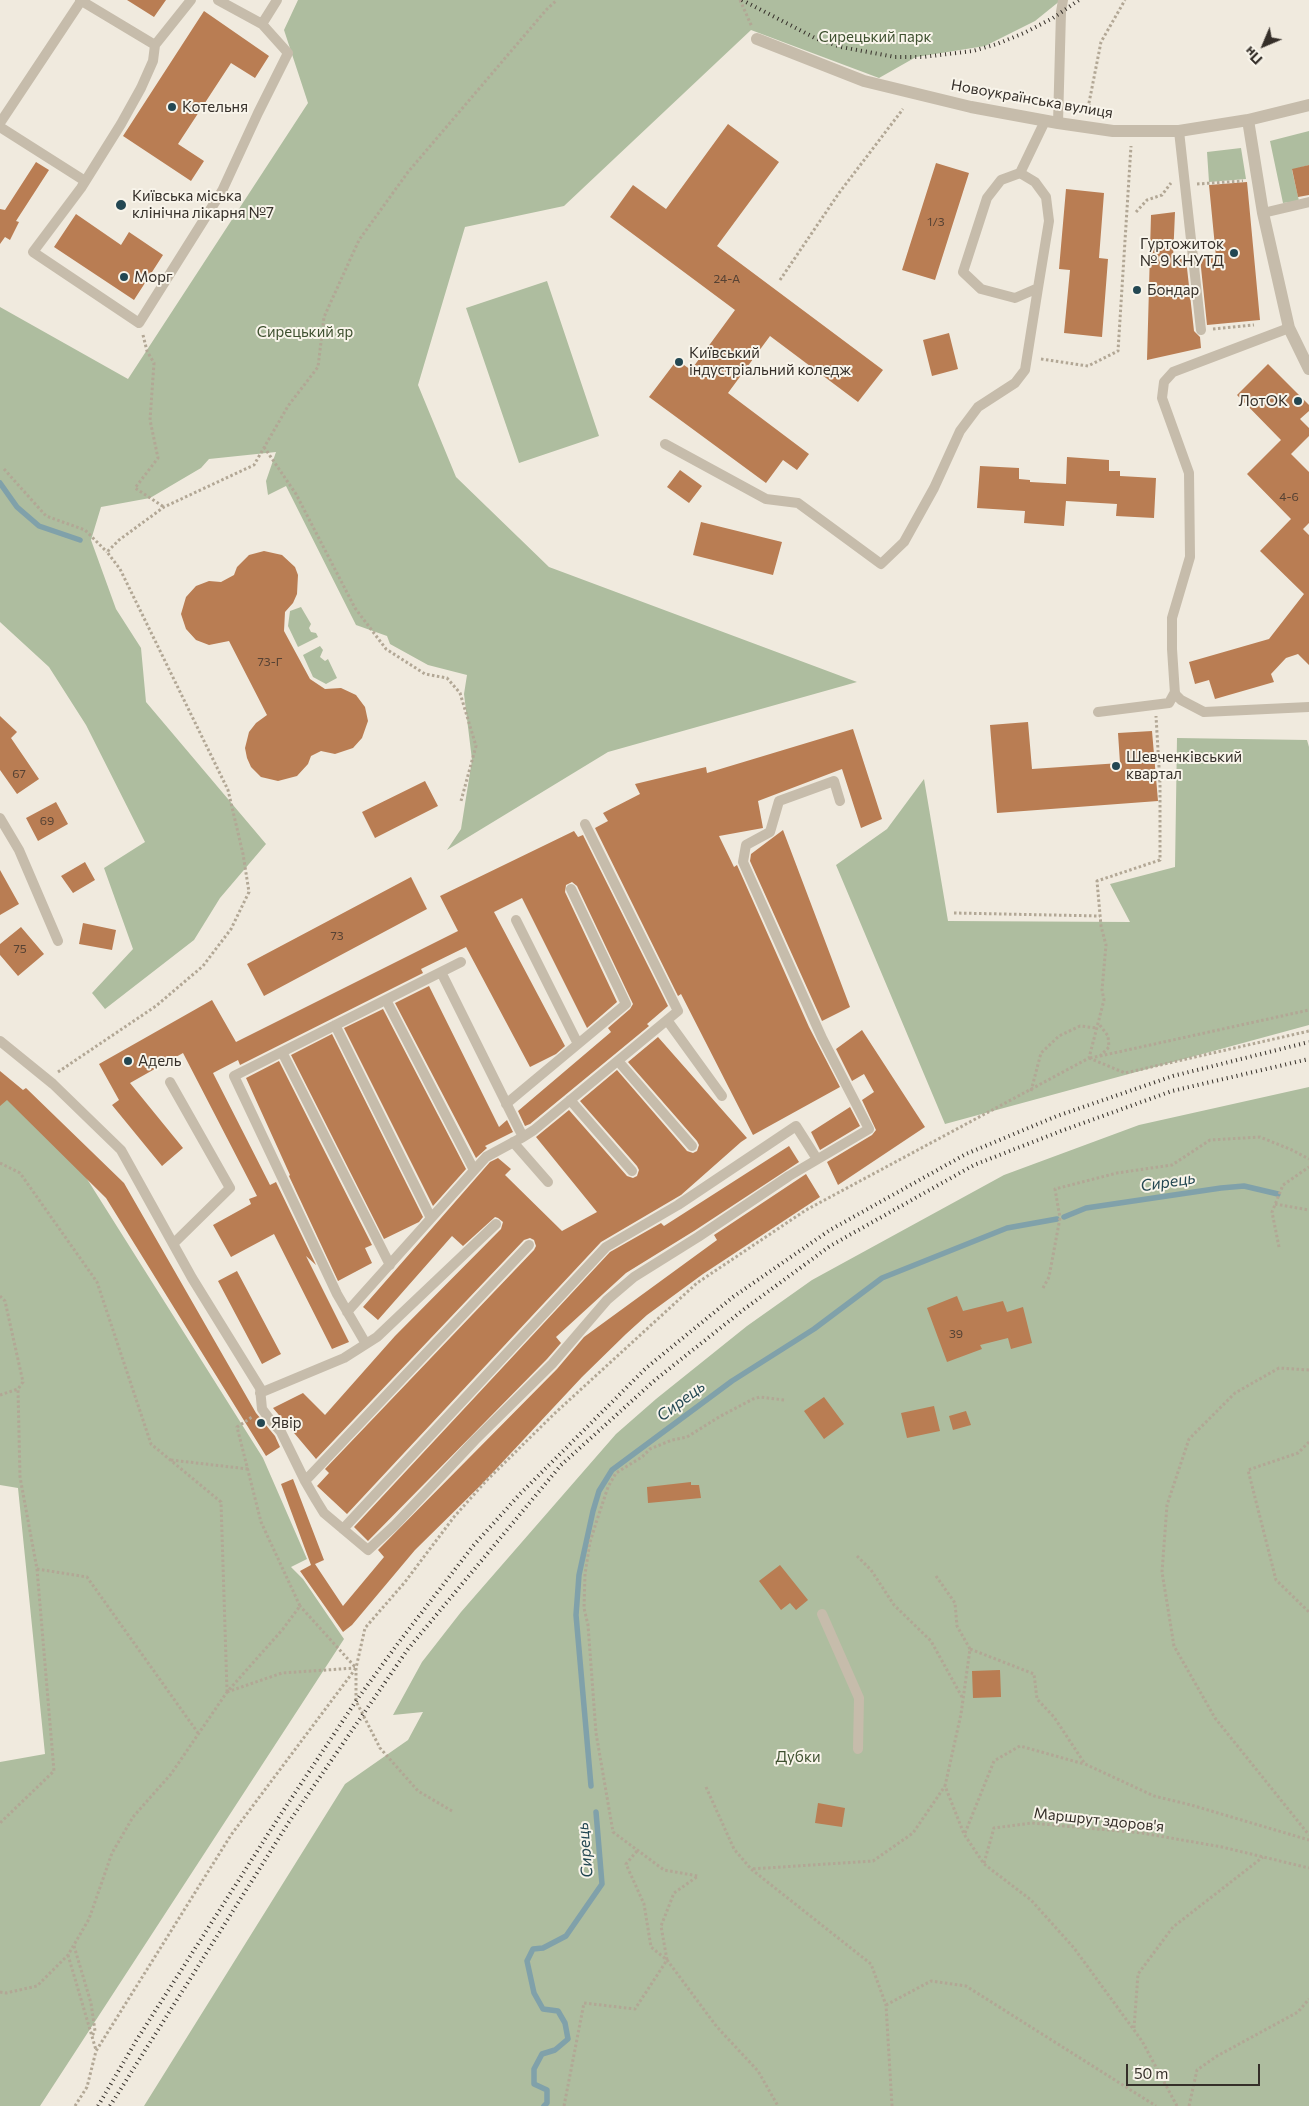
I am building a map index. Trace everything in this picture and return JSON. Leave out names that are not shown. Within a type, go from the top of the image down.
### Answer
[{"type":"street","name":"Новоукраїнська вулиця","points":[[758,39],[864,81],[971,107],[1113,131],[1179,131],[1248,120],[1309,106]]},
{"type":"street","points":[[1248,120],[1263,213],[1288,328],[1309,369]]},
{"type":"lane","points":[[85,181],[0,125],[81,0],[155,45]]},
{"type":"lane","points":[[191,0],[155,45],[153,61],[141,88],[85,181],[33,252],[139,323],[222,191],[288,53],[262,24],[218,0]]},
{"type":"lane","points":[[262,24],[277,0]]},
{"type":"lane","points":[[1058,123],[1061,12],[1063,0]]},
{"type":"lane","points":[[1038,288],[1015,298],[981,289],[963,272],[987,198],[1001,180],[1020,173],[1045,121]]},
{"type":"lane","points":[[1179,131],[1201,330]]},
{"type":"lane","points":[[665,444],[766,499],[798,503],[881,564],[904,542],[934,488],[960,431],[978,407],[1015,384],[1025,370],[1049,221],[1046,198],[1035,182],[1020,173]]},
{"type":"lane","points":[[1263,213],[1309,202]]},
{"type":"lane","points":[[1288,328],[1173,372],[1164,382],[1162,398],[1189,473],[1190,558],[1172,618],[1172,649],[1175,692],[1181,700],[1204,712],[1309,707]]},
{"type":"lane","points":[[1098,712],[1168,703],[1175,692]]},
{"type":"lane","points":[[0,1041],[53,1084],[121,1150],[260,1388],[262,1409],[281,1432],[305,1481],[324,1513],[368,1550],[395,1526],[475,1440],[552,1364],[614,1294],[634,1277],[817,1159],[869,1129],[822,1038],[743,862],[746,844],[770,832],[779,801],[834,781],[840,801]]},
{"type":"lane","points":[[0,818],[19,850],[58,940]]},
{"type":"lane","points":[[347,1312],[486,1157],[534,1130],[678,1012],[585,824]]},
{"type":"lane","points":[[506,1104],[626,1004],[572,889]]},
{"type":"lane","points":[[516,920],[578,1044]]},
{"type":"lane","points":[[366,1344],[337,1294],[234,1076],[461,962]]},
{"type":"lane","points":[[440,972],[523,1137]]},
{"type":"lane","points":[[386,1000],[474,1170]]},
{"type":"lane","points":[[667,1020],[722,1096]]},
{"type":"lane","points":[[335,1025],[431,1218]]},
{"type":"lane","points":[[282,1052],[390,1265]]},
{"type":"lane","points":[[618,1061],[692,1146]]},
{"type":"lane","points":[[170,1082],[230,1188],[174,1243]]},
{"type":"lane","points":[[570,1100],[632,1170]]},
{"type":"lane","points":[[343,1529],[606,1247],[678,1205],[796,1126],[817,1159]]},
{"type":"lane","points":[[513,1142],[548,1182]]},
{"type":"lane","points":[[260,1393],[344,1358],[377,1337],[496,1224]]},
{"type":"lane","points":[[305,1481],[529,1245]]},
{"type":"lane","points":[[822,1614],[859,1698],[858,1749]]},
{"type":"path","points":[[108,552],[119,540],[164,507],[254,466],[288,406],[318,367],[324,317],[359,240],[408,172],[547,9],[557,0]]},
{"type":"path","points":[[740,0],[758,39]]},
{"type":"path","points":[[1085,126],[1101,42],[1125,0]]},
{"type":"path","points":[[780,280],[839,193],[903,109]]},
{"type":"path","points":[[1027,357],[1088,366],[1118,351],[1131,146]]},
{"type":"path","points":[[1136,212],[1147,200],[1162,195],[1184,168]]},
{"type":"path","points":[[1186,185],[1249,180]]},
{"type":"path","points":[[139,323],[154,363],[150,420],[158,458],[135,488],[164,507]]},
{"type":"path","points":[[1201,330],[1256,325]]},
{"type":"path","points":[[264,447],[296,494],[355,608],[386,649],[425,674],[447,678],[460,693],[476,746],[462,801]]},
{"type":"path","points":[[4,469],[46,516],[85,530],[108,552],[120,569],[228,790],[250,892],[231,929],[203,966],[156,1006],[53,1075]]},
{"type":"path","points":[[1089,1058],[1104,1000],[1102,990],[1106,946],[1100,916],[1097,881],[1160,860],[1160,784],[1155,705]]},
{"type":"path","points":[[954,913],[1100,916]]},
{"type":"path","points":[[452,1811],[418,1791],[380,1748],[356,1701],[356,1668],[365,1628],[461,1510],[554,1414],[697,1283],[806,1210],[979,1116],[1031,1091],[1089,1058],[1309,1010]]},
{"type":"path","points":[[1031,1091],[1041,1053],[1060,1036],[1080,1026],[1098,1026],[1108,1036],[1109,1047],[1100,1056]]},
{"type":"path","points":[[1089,1058],[1124,1073],[1309,1031]]},
{"type":"path","points":[[1043,1288],[1049,1277],[1060,1218],[1055,1189],[1117,1173],[1172,1166],[1210,1140],[1260,1136],[1309,1159]]},
{"type":"path","points":[[0,1163],[20,1173],[97,1282],[151,1444],[222,1502],[227,1692]]},
{"type":"path","points":[[1279,1247],[1272,1212],[1275,1204],[1283,1185],[1309,1167]]},
{"type":"path","points":[[1275,1204],[1309,1210]]},
{"type":"path","points":[[0,1296],[4,1301],[23,1382],[18,1389],[0,1395]]},
{"type":"path","points":[[1309,1370],[1279,1368],[1235,1393],[1189,1439],[1167,1505],[1162,1572],[1174,1646],[1215,1718],[1309,1835]]},
{"type":"path","points":[[0,1823],[54,1771],[37,1569],[20,1477],[18,1389]]},
{"type":"path","points":[[564,2106],[584,2003],[635,2009],[667,1960],[661,1926],[674,1893],[698,1876],[664,1870],[613,1832],[596,1733],[588,1625],[584,1608],[585,1574],[590,1542],[608,1487],[616,1473],[642,1458],[650,1449],[672,1440],[687,1437],[752,1399],[760,1397],[784,1400]]},
{"type":"path","points":[[262,1409],[237,1427],[261,1522],[300,1606],[356,1668]]},
{"type":"path","points":[[1309,1442],[1298,1453],[1248,1470],[1276,1580],[1309,1612]]},
{"type":"path","points":[[170,1460],[248,1469]]},
{"type":"path","points":[[857,1556],[871,1570],[894,1605],[931,1641],[963,1698]]},
{"type":"path","points":[[37,1569],[86,1578],[198,1733]]},
{"type":"path","points":[[751,1869],[873,1861],[913,1833],[945,1786],[961,1714],[970,1649],[957,1626],[955,1603],[936,1576]]},
{"type":"path","points":[[0,1992],[6,1993],[37,1986],[68,1955],[89,1919],[112,1853],[132,1817],[170,1774],[227,1692],[283,1629],[300,1606]]},
{"type":"path","points":[[970,1649],[1034,1674],[1037,1699],[1054,1717],[1085,1764]]},
{"type":"path","points":[[227,1692],[282,1673],[356,1668]]},
{"type":"path","points":[[75,2106],[87,2087],[96,2051],[231,1835],[356,1668]]},
{"type":"path","points":[[964,1834],[994,1761],[1020,1746],[1085,1764],[1154,1796],[1309,1840]]},
{"type":"path","points":[[945,1786],[964,1834],[984,1864],[1031,1900],[1074,1948],[1146,2047],[1177,2106]]},
{"type":"path","points":[[706,1787],[734,1849],[751,1869],[871,1964],[886,2005],[892,2106]]},
{"type":"path","name":"Маршрут здоров'я","points":[[984,1864],[994,1828],[1032,1824],[1142,1833],[1222,1847],[1309,1868]]},
{"type":"path","points":[[637,1851],[626,1864],[644,1904],[651,1947],[667,1960],[717,2027],[758,2071],[778,2106]]},
{"type":"path","points":[[1134,2029],[1138,1974],[1173,1927],[1263,1857]]},
{"type":"path","points":[[74,1945],[91,2003],[95,2031],[92,2036]]},
{"type":"path","points":[[68,1955],[96,2051]]},
{"type":"path","points":[[886,2005],[931,1981],[966,1986],[1156,2106]]},
{"type":"path","points":[[1189,2106],[1197,2070],[1217,2056],[1298,2012],[1309,1999]]},
{"type":"green space","name":"Сирецький яр","points":[[298,0],[1061,0],[1035,21],[985,46],[916,57],[879,78],[751,30],[564,206],[465,227],[418,385],[456,477],[549,567],[857,682],[608,752],[447,850],[461,829],[472,760],[464,694],[467,675],[428,665],[390,644],[387,636],[356,625],[286,486],[268,495],[266,481],[276,452],[209,459],[201,468],[150,498],[101,507],[91,540],[116,609],[141,648],[146,702],[266,844],[220,898],[194,940],[105,1009],[92,993],[133,949],[104,868],[145,842],[86,725],[49,667],[0,622],[0,307],[128,379],[308,103],[284,30]]},
{"type":"green space","points":[[1309,131],[1309,165],[1292,170],[1299,201],[1283,203],[1270,141]]},
{"type":"green space","points":[[1241,148],[1246,179],[1209,182],[1207,152]]},
{"type":"green space","points":[[547,281],[599,436],[519,463],[466,308]]},
{"type":"green space","points":[[301,607],[311,624],[309,628],[311,632],[316,633],[318,637],[298,647],[288,626],[290,611]]},
{"type":"green space","points":[[320,646],[323,650],[320,657],[325,661],[328,659],[337,678],[326,684],[313,677],[303,655]]},
{"type":"green space","points":[[1177,738],[1307,740],[1309,747],[1309,1025],[945,1124],[836,865],[887,829],[924,779],[948,921],[1130,922],[1110,884],[1175,867]]},
{"type":"green space","points":[[0,1080],[82,1171],[263,1458],[307,1559],[291,1567],[303,1579],[344,1639],[40,2106],[0,2106],[0,1762],[45,1754],[18,1488],[0,1485]]},
{"type":"green space","name":"Дубки","points":[[1309,1087],[1309,2106],[144,2106],[345,1784],[408,1740],[423,1712],[393,1715],[422,1662],[461,1612],[616,1434],[656,1399],[747,1326],[812,1280],[1004,1175],[1139,1125]]},
{"type":"building","points":[[127,0],[166,0],[154,17]]},
{"type":"building","name":"Котельня","points":[[204,11],[269,56],[255,78],[231,63],[178,144],[204,161],[191,181],[123,136]]},
{"type":"building","points":[[728,124],[779,162],[717,246],[883,370],[858,402],[770,336],[728,393],[809,454],[797,470],[783,460],[766,483],[649,397],[677,360],[691,370],[735,310],[610,217],[633,185],[666,209]]},
{"type":"building","points":[[36,162],[49,170],[16,221],[19,222],[10,240],[5,237],[0,244],[0,209],[5,210]]},
{"type":"building","points":[[936,163],[969,173],[935,280],[902,270]]},
{"type":"building","points":[[1309,165],[1309,195],[1298,197],[1292,169]]},
{"type":"building","name":"Гуртожиток № 9 КНУТД","points":[[1247,182],[1260,320],[1207,325],[1200,258],[1216,257],[1209,185]]},
{"type":"building","points":[[1066,189],[1104,193],[1099,258],[1108,259],[1102,337],[1064,333],[1070,270],[1059,269]]},
{"type":"building","points":[[1175,212],[1173,259],[1186,259],[1194,331],[1200,337],[1201,348],[1147,360],[1151,215]]},
{"type":"building","name":"Морг","points":[[76,214],[121,245],[129,232],[163,255],[134,300],[54,247]]},
{"type":"building","points":[[949,333],[958,369],[932,376],[923,340]]},
{"type":"building","points":[[1268,364],[1309,405],[1309,411],[1300,419],[1309,428],[1309,436],[1291,454],[1309,472],[1309,523],[1303,529],[1309,535],[1309,665],[1298,654],[1286,658],[1271,674],[1274,682],[1215,699],[1209,680],[1195,684],[1189,662],[1269,639],[1304,594],[1260,551],[1291,519],[1247,474],[1281,440],[1237,395]]},
{"type":"building","points":[[1067,457],[1109,460],[1109,471],[1120,471],[1120,476],[1156,478],[1154,518],[1116,516],[1117,504],[1066,501],[1064,526],[1024,523],[1025,511],[977,508],[980,466],[1019,468],[1019,479],[1030,480],[1030,482],[1066,484]]},
{"type":"building","points":[[680,470],[702,486],[689,503],[667,487]]},
{"type":"building","points":[[701,522],[782,542],[773,575],[693,555]]},
{"type":"building","points":[[264,551],[282,555],[295,567],[298,575],[297,594],[293,603],[285,612],[284,631],[310,679],[325,689],[341,688],[356,695],[365,707],[368,721],[362,738],[353,748],[335,754],[321,751],[311,756],[308,764],[297,776],[278,781],[261,777],[251,767],[247,758],[245,748],[249,732],[256,723],[267,715],[229,641],[209,645],[196,640],[186,629],[181,614],[186,597],[196,586],[209,581],[221,582],[234,575],[237,567],[249,555]]},
{"type":"building","points":[[0,716],[17,732],[11,738],[39,779],[17,794],[0,770]]},
{"type":"building","name":"Шевченківський квартал","points":[[1028,722],[1032,769],[1120,763],[1118,733],[1152,731],[1158,801],[997,813],[990,725]]},
{"type":"building","points":[[853,729],[882,819],[861,828],[842,769],[758,801],[763,828],[719,836],[734,867],[737,865],[809,1027],[840,1087],[753,1135],[681,994],[678,996],[595,828],[608,821],[603,813],[640,794],[635,784],[706,767],[707,773]]},
{"type":"building","points":[[425,781],[438,806],[375,838],[362,812]]},
{"type":"building","points":[[56,802],[68,824],[38,841],[26,818]]},
{"type":"building","points":[[783,830],[850,1007],[822,1021],[750,861],[751,854]]},
{"type":"building","points":[[574,831],[578,837],[583,835],[668,1006],[647,1024],[649,1026],[530,1124],[525,1126],[518,1111],[611,1032],[608,1028],[630,1009],[633,1004],[577,886],[572,882],[566,885],[565,892],[617,1002],[587,1028],[522,898],[494,912],[565,1046],[556,1054],[530,1067],[466,947],[421,969],[423,973],[240,1065],[238,1060],[213,1073],[270,1185],[276,1182],[316,1265],[306,1256],[349,1342],[332,1349],[274,1234],[231,1257],[213,1225],[251,1204],[249,1199],[257,1196],[183,1053],[130,1083],[183,1148],[162,1166],[112,1105],[119,1100],[99,1064],[212,1000],[236,1042],[458,931],[440,896]]},
{"type":"building","points":[[85,862],[95,880],[73,893],[61,876]]},
{"type":"building","points":[[0,870],[19,904],[0,915]]},
{"type":"building","points":[[411,877],[427,909],[264,996],[247,964]]},
{"type":"building","points":[[83,923],[116,930],[112,950],[79,944]]},
{"type":"building","points":[[21,927],[44,954],[18,976],[0,955],[0,944]]},
{"type":"building","points":[[429,986],[499,1127],[507,1120],[513,1132],[485,1146],[487,1148],[476,1158],[395,1003]]},
{"type":"building","points":[[383,1009],[466,1169],[433,1206],[344,1028]]},
{"type":"building","points":[[862,1030],[925,1127],[838,1185],[827,1162],[872,1135],[876,1130],[862,1100],[874,1092],[864,1074],[852,1081],[836,1049]]},
{"type":"building","points":[[332,1034],[423,1217],[419,1222],[384,1239],[291,1055]]},
{"type":"building","points":[[658,1037],[747,1138],[681,1195],[601,1242],[347,1514],[317,1486],[329,1473],[325,1469],[534,1250],[536,1246],[534,1240],[530,1238],[524,1240],[316,1459],[273,1408],[303,1393],[325,1415],[395,1336],[501,1229],[503,1222],[495,1217],[463,1246],[452,1236],[378,1320],[363,1307],[490,1162],[498,1158],[511,1169],[505,1175],[562,1231],[597,1212],[536,1137],[569,1110],[627,1176],[633,1178],[637,1176],[639,1170],[637,1166],[580,1101],[617,1070],[687,1151],[693,1153],[697,1151],[699,1145],[697,1141],[628,1062]]},
{"type":"building","points":[[279,1061],[372,1245],[365,1248],[372,1263],[338,1281],[246,1078]]},
{"type":"building","points":[[0,1071],[23,1090],[26,1088],[124,1183],[256,1413],[275,1436],[280,1447],[266,1456],[106,1198],[7,1100],[0,1106]]},
{"type":"building","points":[[850,1107],[860,1126],[820,1150],[811,1132]]},
{"type":"building","points":[[789,1146],[799,1162],[626,1273],[556,1337],[561,1343],[547,1359],[368,1541],[354,1527],[610,1252],[661,1223],[664,1226]]},
{"type":"building","points":[[806,1174],[820,1197],[703,1274],[647,1315],[626,1334],[582,1377],[482,1484],[415,1550],[352,1625],[343,1632],[300,1571],[311,1565],[281,1484],[293,1479],[324,1560],[315,1564],[343,1606],[384,1557],[378,1550],[557,1369],[584,1337],[717,1240],[714,1235]]},
{"type":"building","points":[[237,1271],[281,1354],[262,1364],[218,1281]]},
{"type":"building","points":[[957,1296],[963,1311],[1003,1301],[1007,1312],[1023,1307],[1032,1343],[1011,1349],[1008,1338],[980,1345],[982,1349],[947,1362],[927,1308]]},
{"type":"building","points":[[824,1397],[844,1424],[824,1439],[804,1411]]},
{"type":"building","points":[[934,1406],[940,1431],[907,1438],[901,1413]]},
{"type":"building","points":[[966,1411],[971,1425],[953,1430],[949,1416]]},
{"type":"building","points":[[691,1482],[691,1485],[699,1485],[701,1498],[648,1503],[647,1487]]},
{"type":"building","points":[[780,1565],[808,1600],[796,1610],[790,1603],[781,1610],[759,1581]]},
{"type":"building","points":[[1000,1670],[1001,1697],[973,1698],[972,1671]]},
{"type":"building","points":[[818,1803],[845,1808],[842,1827],[815,1823]]},
{"type":"waterway","points":[[0,483],[17,507],[39,526],[80,540]]},
{"type":"waterway","name":"Сирець","points":[[1064,1217],[1086,1208],[1221,1188],[1244,1186],[1278,1194]]},
{"type":"waterway","name":"Сирець","points":[[591,1786],[576,1615],[579,1575],[593,1511],[599,1491],[612,1470],[732,1381],[814,1329],[882,1278],[1007,1228],[1057,1219]]},
{"type":"waterway","name":"Сирець","points":[[544,2106],[547,2103],[547,2090],[534,2084],[534,2069],[542,2054],[555,2050],[568,2039],[565,2023],[558,2011],[543,2009],[534,1993],[527,1961],[533,1949],[543,1948],[566,1936],[602,1884],[596,1812]]},
{"type":"railway","points":[[742,0],[817,39],[841,47],[895,57],[923,57],[973,51],[997,44],[1053,18],[1079,0]]},
{"type":"railway","points":[[98,2106],[136,2041],[279,1817],[356,1701],[399,1642],[473,1546],[519,1495],[646,1368],[733,1297],[830,1230],[966,1154],[1057,1116],[1173,1076],[1309,1042]]},
{"type":"railway","points":[[110,2106],[289,1822],[408,1649],[561,1465],[655,1380],[743,1310],[830,1246],[974,1165],[1172,1091],[1309,1059]]},
{"type":"place","name":"Котельня","points":[[172,107]]},
{"type":"place","name":"Київська міська клінічна лікарня №7","points":[[121,205]]},
{"type":"place","name":"Гуртожиток № 9 КНУТД","points":[[1234,253]]},
{"type":"place","name":"Морг","points":[[124,277]]},
{"type":"place","name":"Бондар","points":[[1137,290]]},
{"type":"place","name":"Київський індустріальний коледж","points":[[679,362]]},
{"type":"place","name":"ЛотОК","points":[[1298,401]]},
{"type":"place","name":"Шевченківський квартал","points":[[1116,766]]},
{"type":"place","name":"Адель","points":[[128,1061]]},
{"type":"place","name":"Явір","points":[[261,1423]]},
{"type":"park label","name":"Сирецький парк","points":[[875,37]]}]
